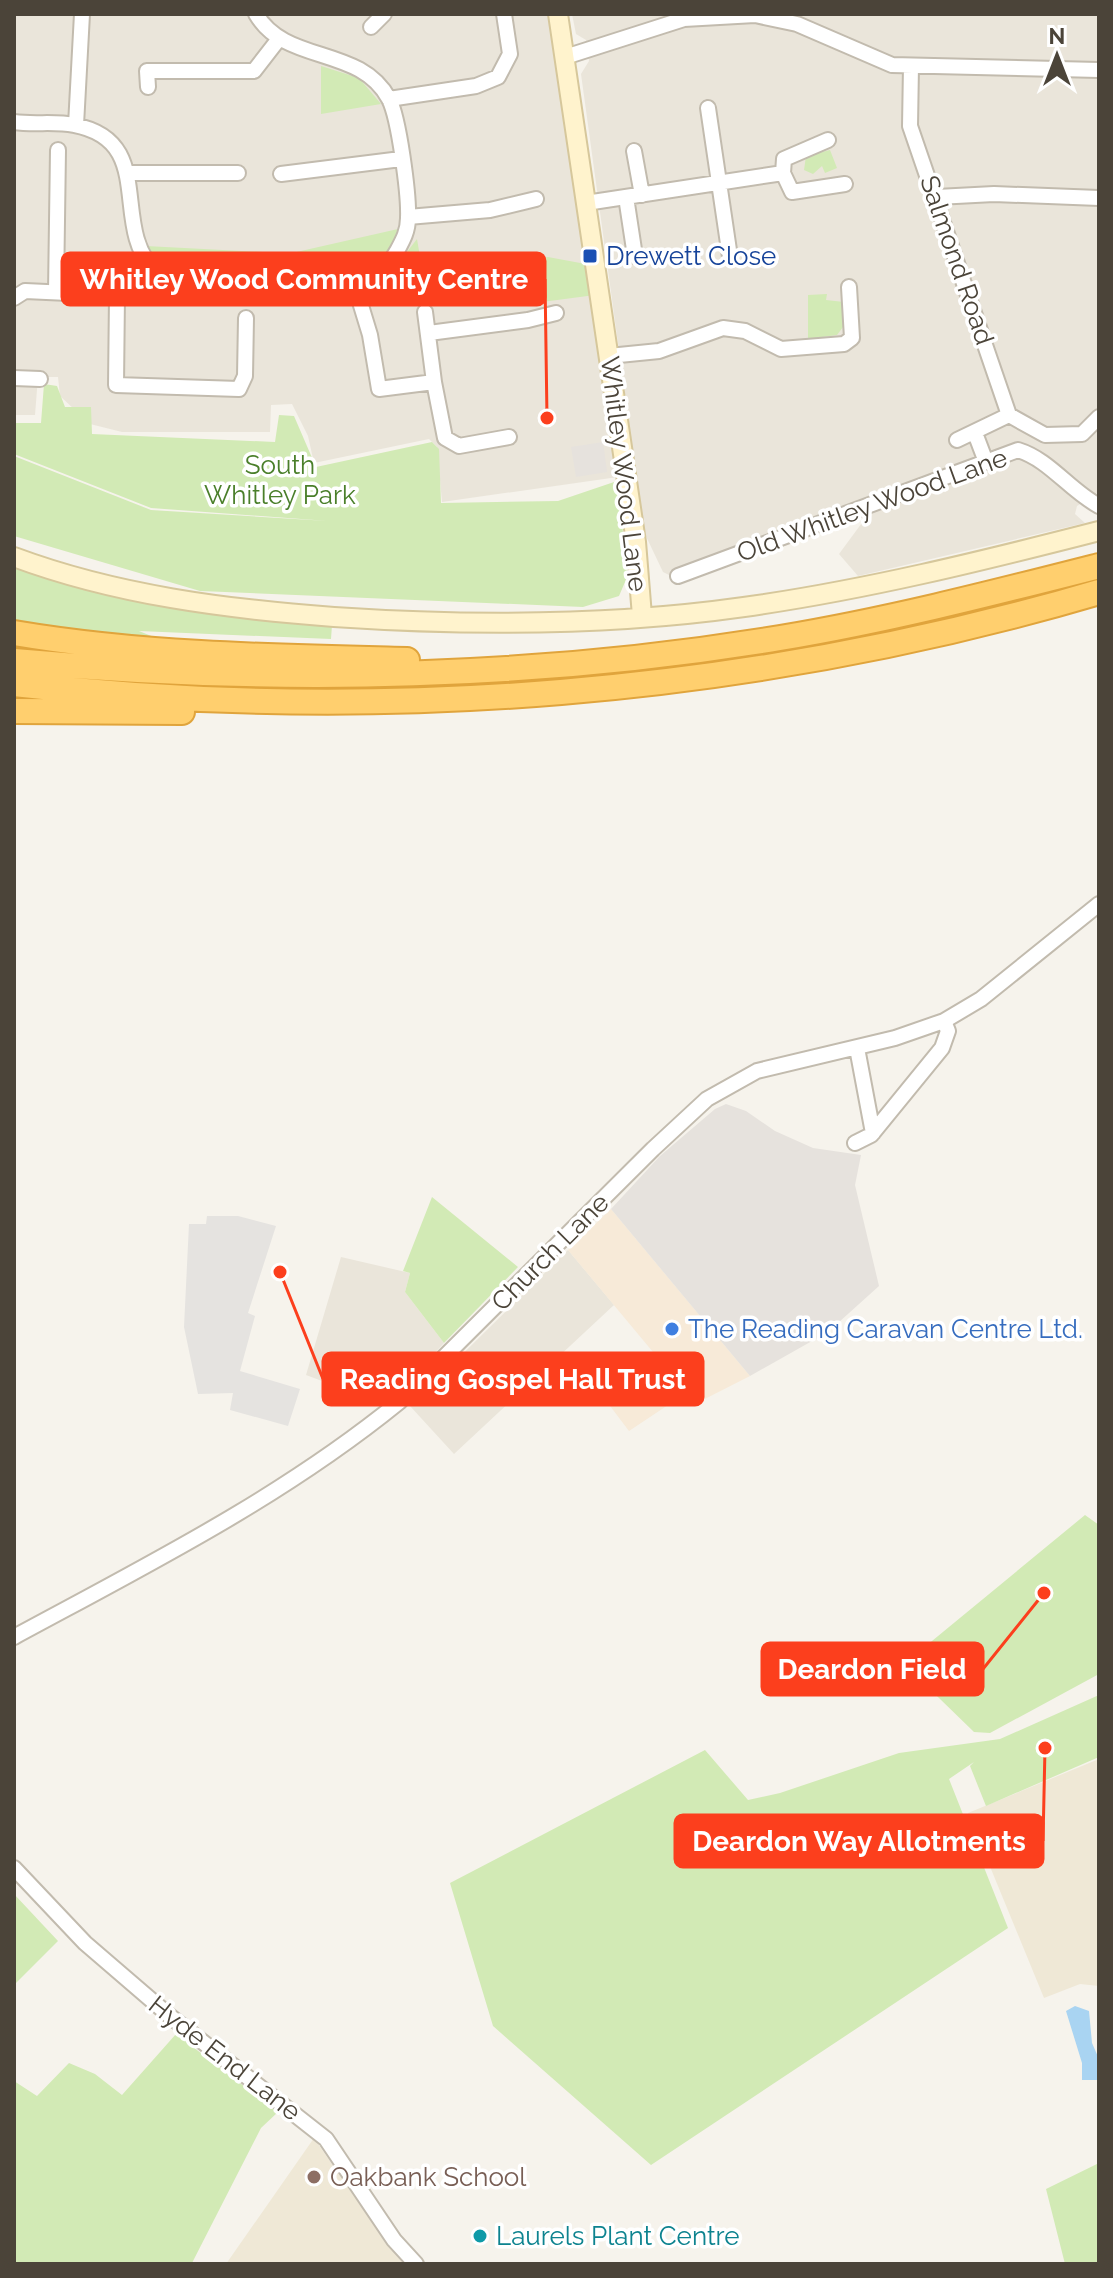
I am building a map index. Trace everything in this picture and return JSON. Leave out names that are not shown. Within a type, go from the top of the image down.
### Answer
[{"type":"highway","points":[[14,661],[121,671],[306,677],[554,666],[782,637],[942,606],[1099,566]]},
{"type":"highway","points":[[14,711],[189,713],[304,702],[569,691],[699,676],[936,634],[1099,592]]},
{"type":"highway","points":[[14,633],[64,642],[254,657],[554,666]]},
{"type":"highway","points":[[14,684],[235,701],[304,702]]},
{"type":"main road","name":"Whitley Wood Lane","points":[[558,14],[636,542],[642,616],[744,607],[829,593],[969,564],[1099,531]]},
{"type":"main road","points":[[14,557],[94,582],[251,610],[442,621],[642,616]]},
{"type":"street","points":[[76,125],[82,14]]},
{"type":"street","points":[[14,122],[76,125],[101,136],[119,151],[128,173],[135,243],[167,286],[208,292],[333,295],[356,289],[377,277],[391,262],[407,233],[401,159],[389,99],[365,71],[278,40],[256,14]]},
{"type":"street","points":[[371,27],[384,14]]},
{"type":"street","points":[[389,99],[476,86],[498,77],[510,54],[504,14]]},
{"type":"street","points":[[565,57],[659,25],[724,14],[755,15],[797,24],[892,65],[1099,70]]},
{"type":"street","points":[[148,87],[147,71],[254,71],[278,40]]},
{"type":"street","name":"Salmond Road","points":[[911,66],[910,126],[937,197],[1009,415]]},
{"type":"street","points":[[708,108],[730,257]]},
{"type":"street","points":[[828,140],[784,159],[783,173],[792,192],[845,184]]},
{"type":"street","points":[[56,292],[58,150]]},
{"type":"street","points":[[634,151],[635,256]]},
{"type":"street","points":[[281,174],[401,159]]},
{"type":"street","points":[[128,173],[238,173]]},
{"type":"street","points":[[586,203],[783,173]]},
{"type":"street","points":[[937,197],[994,194],[1099,198]]},
{"type":"street","points":[[408,217],[490,210],[536,199]]},
{"type":"street","points":[[14,298],[25,291],[133,296],[146,288],[157,273]]},
{"type":"street","points":[[609,356],[659,351],[723,328],[745,331],[781,349],[844,344],[852,338],[849,287]]},
{"type":"street","points":[[356,289],[370,335],[379,389],[434,382]]},
{"type":"street","points":[[117,296],[116,385],[239,389],[245,376],[246,318]]},
{"type":"street","points":[[425,312],[445,438],[459,446],[509,437]]},
{"type":"street","points":[[429,333],[528,320],[556,313]]},
{"type":"street","points":[[14,378],[40,379]]},
{"type":"street","points":[[957,440],[1009,415],[1045,435],[1082,434],[1099,417]]},
{"type":"street","points":[[975,433],[986,462]]},
{"type":"street","name":"Old Whitley Wood Lane","points":[[678,576],[1018,450],[1038,456],[1078,495],[1099,506]]},
{"type":"street","name":"Church Lane","points":[[14,1637],[295,1481],[363,1432],[399,1402],[707,1099],[753,1072],[857,1048],[944,1021],[981,999],[1099,904]]},
{"type":"street","points":[[855,1143],[873,1133],[942,1048],[948,1031],[944,1021]]},
{"type":"street","points":[[857,1048],[873,1133]]},
{"type":"street","name":"Hyde End Lane","points":[[14,1868],[85,1943],[171,2017],[326,2139],[394,2240],[416,2264]]},
{"type":"shaded area","points":[[14,14],[550,14],[618,477],[442,502],[437,447],[429,439],[314,463],[308,436],[292,404],[271,405],[270,432],[122,432],[90,424],[60,396],[58,377],[38,377],[35,415],[14,415]]},
{"type":"shaded area","points":[[572,14],[1099,14],[1099,492],[1077,506],[1075,514],[1085,523],[858,576],[839,554],[867,516],[683,582],[663,572],[644,532],[581,74],[589,61],[586,40],[576,34]]},
{"type":"shaded area","points":[[603,442],[607,472],[576,477],[571,447]]},
{"type":"shaded area","points":[[726,1104],[746,1111],[775,1131],[813,1148],[861,1155],[855,1185],[879,1286],[828,1332],[750,1376],[611,1209],[660,1156],[715,1109]]},
{"type":"shaded area","name":"The Reading Caravan Centre Ltd.","points":[[611,1209],[750,1376],[691,1406],[683,1395],[629,1431],[598,1390],[653,1352],[568,1250]]},
{"type":"shaded area","points":[[207,1216],[238,1216],[276,1226],[248,1313],[255,1316],[240,1371],[300,1389],[288,1426],[230,1410],[233,1393],[198,1394],[184,1327],[189,1224],[206,1224]]},
{"type":"shaded area","points":[[568,1250],[614,1305],[454,1454],[410,1406]]},
{"type":"shaded area","points":[[341,1257],[410,1273],[405,1292],[444,1343],[386,1405],[306,1375]]},
{"type":"shaded area","points":[[1099,1759],[1099,1986],[1080,1984],[1044,1998],[968,1813]]},
{"type":"shaded area","name":"Oakbank School","points":[[314,2138],[367,2215],[408,2264],[226,2264]]},
{"type":"green space","points":[[321,66],[359,78],[381,104],[321,114]]},
{"type":"green space","points":[[830,150],[837,168],[825,173],[822,166],[813,174],[804,170],[806,156]]},
{"type":"green space","points":[[398,229],[387,259],[377,271],[363,279],[330,287],[263,287],[270,258]]},
{"type":"green space","points":[[417,239],[424,280],[379,288]]},
{"type":"green space","points":[[146,246],[263,252],[251,286],[204,285],[180,279],[169,272]]},
{"type":"green space","points":[[548,257],[591,265],[595,295],[527,304],[519,263]]},
{"type":"green space","points":[[827,294],[826,300],[844,302],[843,327],[837,335],[808,339],[808,295]]},
{"type":"green space","name":"South Whitley Park","points":[[44,384],[57,386],[65,407],[91,407],[92,434],[275,442],[279,415],[294,416],[316,467],[432,442],[439,449],[441,503],[558,501],[617,481],[628,575],[619,596],[583,607],[200,591],[14,536],[14,456],[151,510],[328,521],[151,508],[14,454],[14,423],[41,423]]},
{"type":"green space","points":[[14,566],[95,591],[332,625],[331,639],[139,631],[166,642],[14,624]]},
{"type":"green space","points":[[432,1197],[518,1267],[444,1343],[405,1292],[410,1273],[403,1271]]},
{"type":"green space","points":[[1085,1515],[1099,1525],[1099,1674],[990,1733],[974,1732],[904,1664]]},
{"type":"green space","points":[[1099,1695],[1099,1757],[986,1806],[970,1766],[974,1762],[949,1779],[1008,1928],[651,2165],[493,2026],[450,1883],[705,1750],[748,1800],[780,1793],[899,1753],[1000,1739]]},
{"type":"green space","points":[[14,1894],[58,1941],[14,1985]]},
{"type":"green space","points":[[176,2034],[278,2112],[261,2128],[192,2263],[14,2264],[14,2081],[37,2096],[69,2063],[95,2074],[122,2095]]},
{"type":"green space","points":[[1099,2163],[1099,2264],[1065,2264],[1046,2189]]},
{"type":"water","points":[[1075,2006],[1089,2011],[1092,2043],[1099,2059],[1099,2080],[1082,2080],[1082,2063],[1066,2011]]},
{"type":"place","name":"Drewett Close","points":[[590,256]]},
{"type":"place","name":"Whitley Wood Community Centre","points":[[547,418]]},
{"type":"place","name":"Reading Gospel Hall Trust","points":[[280,1272]]},
{"type":"place","name":"The Reading Caravan Centre Ltd.","points":[[672,1329]]},
{"type":"place","name":"Deardon Field","points":[[1044,1593]]},
{"type":"place","name":"Deardon Way Allotments","points":[[1045,1748]]},
{"type":"place","name":"Oakbank School","points":[[314,2177]]},
{"type":"place","name":"Laurels Plant Centre","points":[[480,2236]]}]
